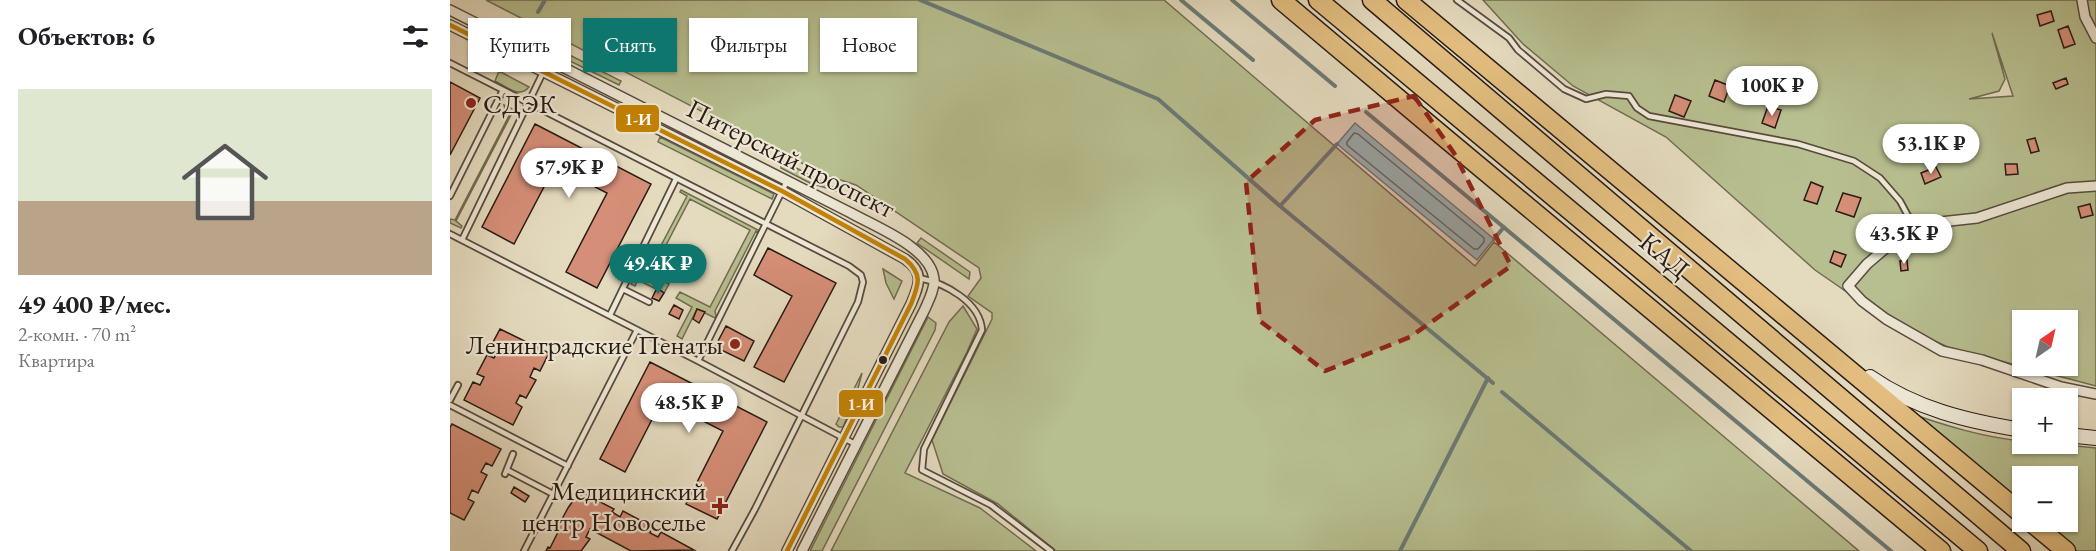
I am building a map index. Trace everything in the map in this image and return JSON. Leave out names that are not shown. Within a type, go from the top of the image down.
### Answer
[{"type":"highway","points":[[1281,0],[1474,165],[1551,225],[1941,551]]},
{"type":"highway","name":"КАД","points":[[1318,0],[1978,551]]},
{"type":"highway","name":"КАД","points":[[1372,0],[2021,551]]},
{"type":"highway","points":[[1406,0],[2012,506]]},
{"type":"highway","points":[[1403,71],[1551,225]]},
{"type":"highway","points":[[2043,532],[2066,551]]},
{"type":"main road","points":[[1806,334],[1889,391],[1921,406],[1944,414],[2012,428]]},
{"type":"main road","points":[[2078,436],[2096,438]]},
{"type":"street","points":[[2082,0],[2085,17],[2096,38]]},
{"type":"street","name":"Питерский проспект","points":[[450,10],[468,19]]},
{"type":"street","name":"Питерский проспект","points":[[450,25],[468,34]]},
{"type":"street","name":"Питерский проспект","points":[[571,71],[851,213],[913,248],[930,265],[935,281]]},
{"type":"street","name":"Питерский проспект","points":[[543,72],[782,191],[905,259],[917,270],[919,278]]},
{"type":"street","points":[[2096,186],[2067,188],[1977,218],[1913,225],[1867,264],[1848,286],[1862,301],[1898,327],[1942,351],[1982,360],[2061,387],[2096,394]]},
{"type":"street","points":[[787,551],[911,304],[919,278]]},
{"type":"street","points":[[802,551],[924,311],[935,281]]},
{"type":"lane","points":[[1457,0],[1509,38],[1518,50],[1564,88],[1579,96],[1586,99],[1606,94],[1629,96],[1637,108],[1649,116],[1798,144],[1854,161],[1880,178],[1900,201],[1913,225]]},
{"type":"lane","points":[[450,63],[767,224],[856,270],[861,275],[863,282],[858,302],[732,551]]},
{"type":"lane","points":[[462,240],[543,72]]},
{"type":"lane","points":[[450,196],[503,90]]},
{"type":"lane","points":[[610,315],[676,179]]},
{"type":"lane","points":[[698,361],[787,181]]},
{"type":"lane","points":[[450,234],[855,444]]},
{"type":"lane","points":[[919,278],[935,281],[961,297],[982,319],[982,330],[924,449],[922,470],[991,505],[1051,551]]},
{"type":"lane","points":[[623,289],[649,302]]},
{"type":"lane","points":[[524,551],[638,330]]},
{"type":"lane","points":[[458,385],[450,402],[568,466]]},
{"type":"lane","points":[[513,454],[506,472],[553,494]]},
{"type":"highlighted area","points":[[1414,96],[1454,153],[1511,266],[1410,337],[1325,371],[1260,321],[1246,182],[1315,120]]},
{"type":"green space","points":[[486,0],[1164,0],[1475,266],[1494,242],[1859,551],[1056,551],[998,504],[943,474],[932,440],[992,319],[992,313],[968,296],[981,278],[979,268],[856,185],[825,175],[625,72],[677,72],[677,18],[583,18],[583,50],[571,44],[571,18],[521,18]]},
{"type":"green space","points":[[1483,0],[2096,0],[2096,386],[2058,376],[2078,376],[2078,310],[2012,310],[2012,364],[1948,347],[1886,319],[1815,270],[1666,137],[1573,86],[1523,44]],"holes":[[[1992,33],[2013,96],[1969,99],[1999,91],[2005,79]]]},
{"type":"green space","points":[[571,56],[583,62],[583,67],[571,62]]},
{"type":"green space","points":[[499,72],[501,72],[529,87],[517,92],[495,81]]},
{"type":"green space","points":[[592,72],[603,72],[621,81],[619,85]]},
{"type":"green space","points":[[504,105],[519,112],[512,113],[456,221],[462,226],[461,228],[450,223],[450,219],[455,220],[511,112],[505,109]]},
{"type":"green space","points":[[660,137],[774,194],[772,199],[658,142]]},
{"type":"green space","points":[[781,160],[836,191],[810,183],[781,168]]},
{"type":"green space","points":[[681,190],[760,231],[761,234],[756,231],[715,311],[715,318],[697,309],[682,339],[677,336],[692,307],[676,298],[680,292],[710,307],[750,230],[690,199],[651,274],[669,284],[664,293],[638,280],[635,286],[631,284],[638,273],[645,276],[687,196],[680,192]]},
{"type":"green space","points":[[921,238],[970,272],[969,279],[917,243]]},
{"type":"green space","points":[[883,269],[902,281],[894,299],[886,283]]},
{"type":"green space","points":[[963,306],[977,329],[905,473],[980,508],[1036,551],[831,551],[949,322]]},
{"type":"green space","points":[[928,317],[936,323],[935,330],[822,551],[810,551]]},
{"type":"green space","points":[[862,373],[856,396],[843,427],[839,427],[836,424]]},
{"type":"green space","points":[[1909,413],[1965,430],[2012,440],[2012,454],[2078,454],[2078,446],[2096,448],[2096,551],[2074,551],[2052,532],[2078,532],[2078,466],[2012,466],[2012,500]]},
{"type":"water","points":[[1355,123],[1494,239],[1477,260],[1337,144]]},
{"type":"building","points":[[2051,11],[2054,21],[2040,26],[2037,15]]},
{"type":"building","points":[[2068,26],[2075,44],[2064,48],[2058,30]]},
{"type":"building","points":[[2066,78],[2068,84],[2056,89],[2053,83]]},
{"type":"building","points":[[1715,80],[1730,86],[1724,102],[1709,96]]},
{"type":"building","points":[[450,82],[480,98],[450,155]]},
{"type":"building","points":[[1675,95],[1691,101],[1684,117],[1669,111]]},
{"type":"building","points":[[1768,106],[1781,110],[1775,128],[1762,123]]},
{"type":"building","points":[[535,124],[651,184],[597,288],[566,272],[607,193],[555,166],[514,244],[482,227]]},
{"type":"building","points":[[2035,138],[2039,151],[2031,153],[2027,140]]},
{"type":"building","points":[[2005,164],[2017,164],[2018,174],[2006,175]]},
{"type":"building","points":[[1936,167],[1941,177],[1925,184],[1921,173]]},
{"type":"building","points":[[1811,182],[1823,187],[1817,204],[1804,200]]},
{"type":"building","points":[[1843,193],[1861,198],[1854,217],[1836,211]]},
{"type":"building","points":[[2090,204],[2093,215],[2081,218],[2078,207]]},
{"type":"building","points":[[1879,219],[1884,227],[1876,233],[1871,225]]},
{"type":"building","points":[[768,248],[836,283],[784,382],[754,367],[792,296],[754,275]]},
{"type":"building","points":[[1834,251],[1846,255],[1841,267],[1830,262]]},
{"type":"building","points":[[1907,260],[1908,270],[1901,271],[1900,261]]},
{"type":"building","points":[[657,288],[664,293],[659,301],[652,298]]},
{"type":"building","points":[[674,305],[683,310],[679,319],[669,314]]},
{"type":"building","points":[[697,309],[705,312],[699,323],[693,319]]},
{"type":"building","name":"Ленинградские Пенаты","points":[[726,326],[754,341],[744,361],[715,347]]},
{"type":"building","points":[[500,329],[549,353],[540,371],[534,368],[530,377],[536,380],[526,398],[520,395],[516,403],[522,407],[513,425],[464,400],[473,382],[480,385],[484,377],[477,374],[487,355],[494,358],[498,350],[491,346]]},
{"type":"building","points":[[650,362],[767,422],[717,519],[686,504],[723,431],[662,400],[625,472],[600,459]]},
{"type":"building","points":[[452,424],[501,449],[492,466],[486,463],[481,472],[487,475],[478,493],[472,490],[468,499],[474,502],[464,520],[450,513],[450,427]]},
{"type":"building","points":[[514,487],[529,496],[525,502],[511,493]]},
{"type":"building","points":[[581,492],[614,509],[612,512],[620,517],[623,511],[653,527],[650,533],[658,537],[661,532],[694,550],[631,551],[590,529],[586,537],[590,539],[581,551],[546,551],[548,547],[550,548],[559,530],[557,528],[568,508]]},
{"type":"waterway","points":[[538,12],[545,0]]},
{"type":"waterway","points":[[920,0],[1158,99],[1280,206],[1493,383]]},
{"type":"waterway","points":[[1181,0],[1253,60]]},
{"type":"waterway","points":[[1232,0],[1335,86]]},
{"type":"waterway","points":[[1366,112],[1891,551]]},
{"type":"waterway","points":[[1280,206],[1337,144]]},
{"type":"waterway","points":[[1494,239],[1504,227]]},
{"type":"waterway","points":[[1400,551],[1488,378]]},
{"type":"waterway","points":[[1502,392],[1691,551]]},
{"type":"transit line","name":"1-И","points":[[450,25],[782,191],[905,259],[915,270],[918,280],[911,304],[787,551]]},
{"type":"place","name":"СДЭК","points":[[471,103]]},
{"type":"place","name":"Ленинградские Пенаты","points":[[735,344]]},
{"type":"place","name":"Медицинский центр Новоселье","points":[[720,506]]}]
